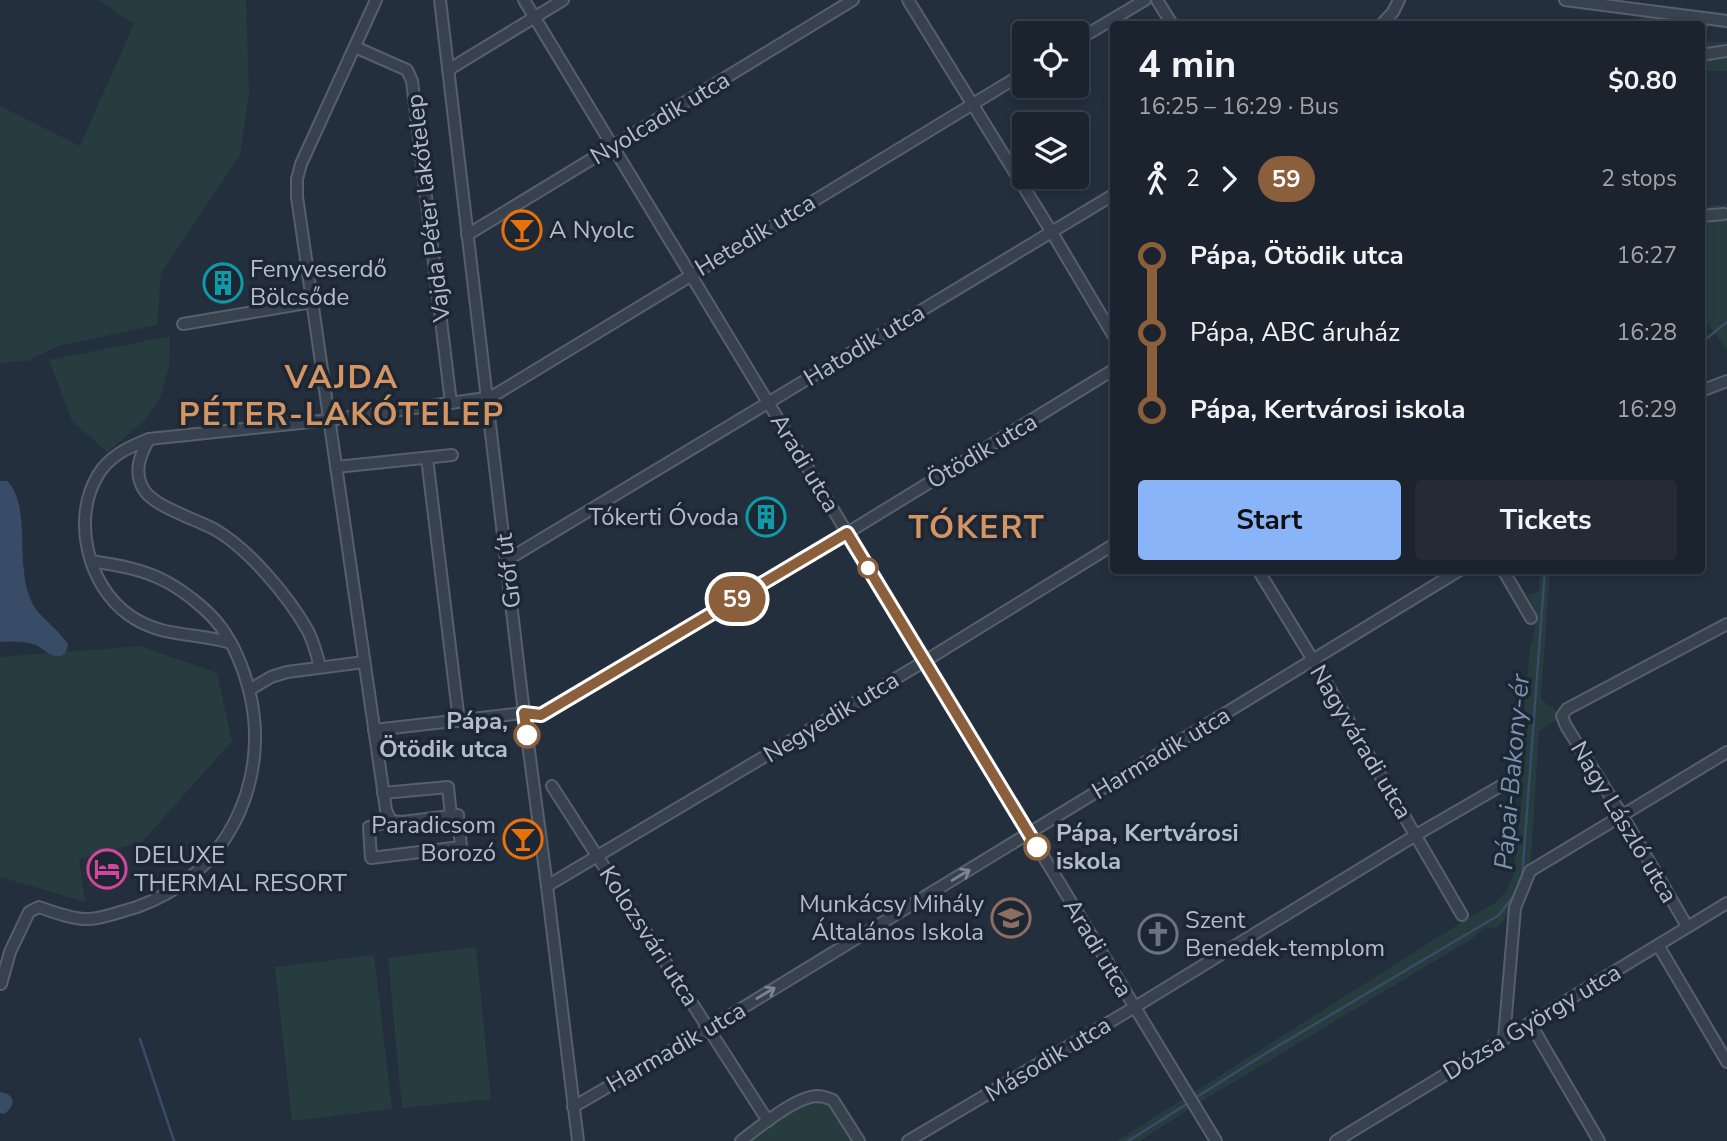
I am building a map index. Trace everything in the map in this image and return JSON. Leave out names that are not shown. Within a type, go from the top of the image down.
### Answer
[{"type":"street","points":[[376,0],[301,164],[297,179],[297,197],[383,793],[391,821]]},
{"type":"street","name":"Gróf út","points":[[440,0],[524,713],[578,1141]]},
{"type":"street","name":"Aradi utca","points":[[524,0],[1216,1141]]},
{"type":"street","points":[[448,69],[563,0]]},
{"type":"street","name":"Nyolcadik utca","points":[[467,235],[853,0]]},
{"type":"street","points":[[908,0],[1110,330]]},
{"type":"street","points":[[1089,33],[1145,0]]},
{"type":"street","points":[[1157,0],[1170,21]]},
{"type":"street","points":[[1385,21],[1399,0]]},
{"type":"street","points":[[1565,0],[1692,20],[1727,21]]},
{"type":"street","name":"Vajda Péter lakótelep","points":[[355,47],[407,70],[412,82],[451,403]]},
{"type":"street","points":[[1705,54],[1727,51]]},
{"type":"street","name":"Hetedik utca","points":[[486,398],[1012,80]]},
{"type":"street","name":"Hatodik utca","points":[[507,560],[1110,197]]},
{"type":"street","points":[[1705,216],[1724,214]]},
{"type":"street","points":[[183,324],[312,302]]},
{"type":"street","name":"Ötödik utca","points":[[524,713],[541,715],[847,533],[1110,372]]},
{"type":"street","points":[[1705,389],[1727,381]]},
{"type":"street","points":[[231,643],[213,637],[170,633],[152,628],[129,616],[112,601],[97,578],[87,542],[85,517],[98,475],[111,459],[128,447],[149,439],[329,420],[486,398]]},
{"type":"street","points":[[149,439],[140,454],[138,464],[139,479],[145,491],[156,502],[218,531],[263,571],[303,623],[315,647],[320,667]]},
{"type":"street","points":[[336,467],[452,455]]},
{"type":"street","points":[[427,457],[459,721]]},
{"type":"street","name":"Negyedik utca","points":[[547,886],[925,661],[1110,547]]},
{"type":"street","points":[[1,984],[10,952],[29,912],[39,907],[57,914],[90,919],[121,912],[152,902],[178,888],[199,871],[218,849],[233,824],[246,799],[253,774],[256,743],[254,711],[236,650],[219,624],[168,582],[139,569],[91,561]]},
{"type":"street","name":"Nagyváradi utca","points":[[1260,574],[1462,915]]},
{"type":"street","name":"Harmadik utca","points":[[573,1107],[708,1029],[1453,574]]},
{"type":"street","points":[[1505,574],[1531,618]]},
{"type":"street","name":"Nagy László utca","points":[[1687,926],[1562,716],[1567,709],[1727,624]]},
{"type":"street","points":[[249,690],[271,677],[287,672],[364,662]]},
{"type":"street","points":[[374,730],[524,713]]},
{"type":"street","points":[[1504,1039],[1515,908],[1530,871],[1727,751]]},
{"type":"street","name":"Második utca","points":[[908,1141],[1511,780]]},
{"type":"street","name":"Kolozsvári utca","points":[[552,786],[768,1121]]},
{"type":"street","points":[[383,793],[448,787],[451,816]]},
{"type":"street","points":[[458,815],[461,847],[371,858],[369,827],[391,821],[458,815]]},
{"type":"street","name":"Dózsa György utca","points":[[1336,1141],[1727,903]]},
{"type":"street","points":[[1658,945],[1727,1062]]},
{"type":"street","points":[[1530,1023],[1599,1141]]},
{"type":"street","points":[[741,1141],[802,1100],[818,1096],[833,1100],[859,1141]]},
{"type":"green space","points":[[99,0],[246,0],[249,93],[240,155],[161,273],[157,325],[59,346],[27,361],[0,363],[0,106],[80,146],[134,24]]},
{"type":"green space","points":[[1644,3],[1727,13],[1727,29],[1708,26],[1706,42],[1727,42],[1727,71],[1705,71],[1705,21],[1641,21]]},
{"type":"green space","points":[[1727,204],[1726,349],[1705,320],[1705,207]]},
{"type":"green space","points":[[170,336],[169,366],[160,398],[145,420],[107,452],[72,421],[49,360]]},
{"type":"green space","points":[[1540,574],[1550,574],[1541,699],[1562,716],[1539,731],[1530,871],[1515,908],[1496,928],[1485,927],[1473,938],[1140,1141],[1117,1141],[1496,902],[1506,891],[1513,876],[1522,796],[1520,760],[1530,647],[1535,627],[1533,607],[1527,595],[1539,591]]},
{"type":"green space","points":[[140,646],[217,673],[232,741],[142,842],[79,859],[85,902],[0,877],[0,657]]},
{"type":"green space","points":[[476,947],[491,1099],[402,1108],[388,958]]},
{"type":"green space","points":[[374,955],[392,1109],[292,1121],[275,967]]},
{"type":"green space","points":[[817,1101],[830,1105],[852,1141],[753,1141],[804,1103]]},
{"type":"water","points":[[0,481],[7,481],[18,499],[28,593],[38,612],[68,644],[62,655],[52,655],[27,643],[0,642]]},
{"type":"water","points":[[0,1092],[9,1095],[12,1101],[11,1107],[4,1114],[0,1113]]},
{"type":"waterway","name":"Pápai-Bakony-ér","points":[[1705,340],[1727,322]]},
{"type":"waterway","name":"Pápai-Bakony-ér","points":[[1522,878],[1545,574]]},
{"type":"waterway","name":"Pápai-Bakony-ér","points":[[1195,1098],[1499,915],[1515,894]]},
{"type":"waterway","points":[[140,1039],[174,1141]]},
{"type":"waterway","name":"Pápai-Bakony-ér","points":[[1128,1141],[1190,1102]]},
{"type":"bus line","name":"59","points":[[527,735],[524,713],[541,715],[847,533],[1037,847]]},
{"type":"place","name":"A Nyolc","points":[[522,230]]},
{"type":"place","name":"Fenyveserdő Bölcsőde","points":[[223,283]]},
{"type":"place","name":"Tókerti Óvoda","points":[[766,517]]},
{"type":"place","name":"Pápa, Ötödik utca","points":[[527,735]]},
{"type":"place","name":"Paradicsom Borozó","points":[[523,839]]},
{"type":"place","name":"Pápa, Kertvárosi iskola","points":[[1037,847]]},
{"type":"place","name":"DELUXE THERMAL RESORT","points":[[107,869]]},
{"type":"place","name":"Munkácsy Mihály Általános Iskola","points":[[1011,918]]},
{"type":"place","name":"Szent Benedek-templom","points":[[1158,934]]},
{"type":"district","name":"VAJDA PÉTER-LAKÓTELEP","points":[[342,396]]},
{"type":"district","name":"TÓKERT","points":[[977,527]]}]
